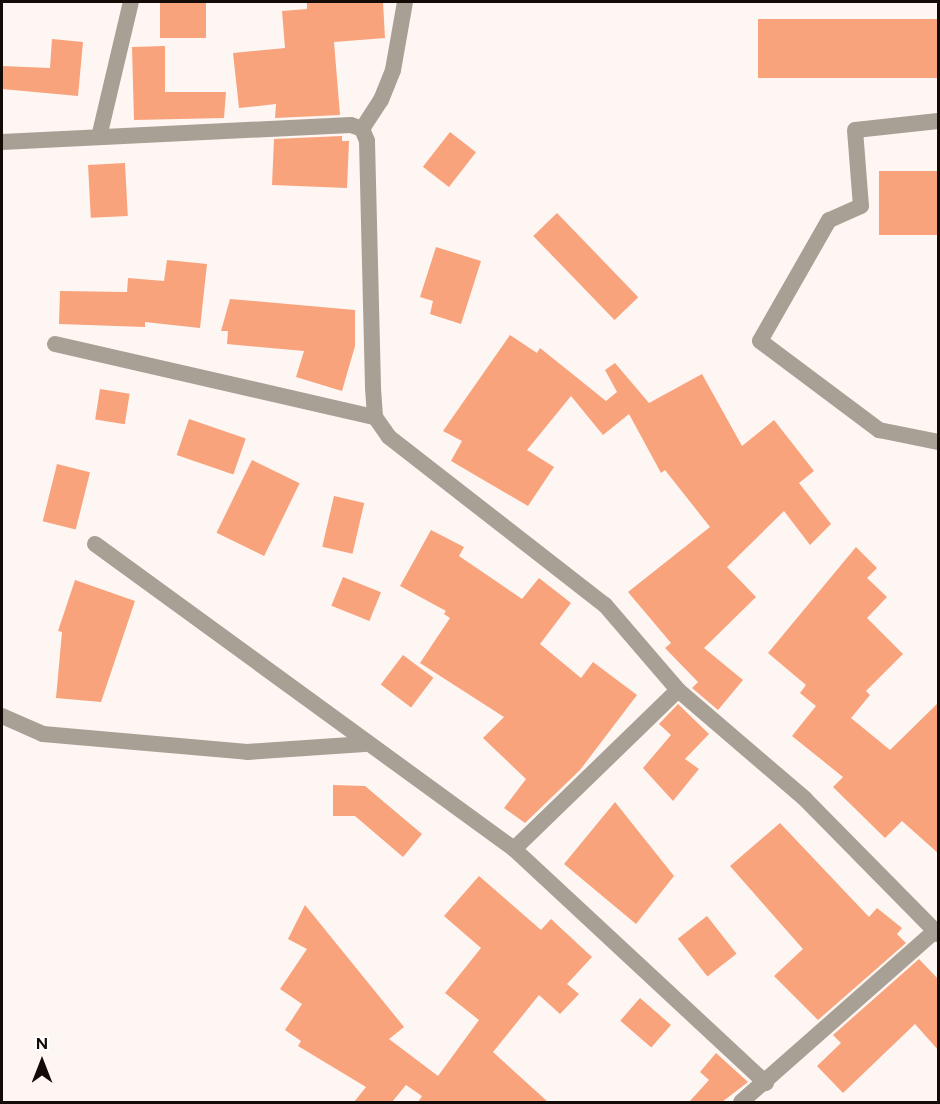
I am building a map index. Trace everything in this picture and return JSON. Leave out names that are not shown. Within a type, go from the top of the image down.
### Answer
[{"type":"street","points":[[99,137],[131,2]]},
{"type":"street","points":[[362,129],[381,100],[393,70],[405,2]]},
{"type":"street","points":[[939,121],[855,130],[861,206],[829,220],[760,341],[879,430],[939,442]]},
{"type":"street","points":[[2,142],[351,125],[362,129],[367,141],[375,417]]},
{"type":"street","points":[[55,344],[375,417],[406,453],[604,605],[678,690],[805,799],[937,933],[766,1083],[741,1102]]},
{"type":"street","points":[[95,544],[365,744],[514,849],[766,1083]]},
{"type":"street","points":[[514,849],[678,690]]},
{"type":"street","points":[[2,716],[43,734],[247,752],[365,744]]},
{"type":"building","points":[[160,2],[206,2],[206,38],[160,38]]},
{"type":"building","points":[[307,2],[383,2],[385,38],[334,42],[340,115],[275,118],[276,104],[239,108],[233,53],[285,48],[282,11],[307,9]]},
{"type":"building","points":[[758,19],[938,19],[938,78],[758,78]]},
{"type":"building","points":[[52,39],[83,42],[78,96],[2,89],[2,66],[50,68]]},
{"type":"building","points":[[165,46],[165,92],[226,92],[224,118],[134,120],[132,47]]},
{"type":"building","points":[[450,132],[476,152],[449,187],[423,167]]},
{"type":"building","points":[[342,136],[342,141],[349,141],[347,188],[272,185],[274,139]]},
{"type":"building","points":[[125,163],[128,216],[91,218],[88,165]]},
{"type":"building","points":[[879,171],[938,171],[938,235],[879,235]]},
{"type":"building","points":[[557,213],[638,297],[615,320],[533,236]]},
{"type":"building","points":[[436,247],[481,261],[461,324],[430,314],[433,301],[420,297]]},
{"type":"building","points":[[167,260],[207,264],[200,328],[145,322],[145,327],[59,324],[60,291],[127,292],[128,278],[164,281]]},
{"type":"building","points":[[230,299],[355,310],[355,346],[342,391],[296,377],[304,351],[227,344],[228,331],[221,331]]},
{"type":"building","points":[[510,335],[537,353],[540,348],[606,401],[617,392],[605,370],[615,363],[649,403],[702,374],[742,446],[774,420],[814,471],[799,483],[831,524],[810,545],[784,511],[727,567],[756,597],[704,648],[743,680],[718,710],[692,688],[698,682],[665,648],[671,643],[628,592],[710,527],[665,470],[661,473],[629,414],[603,435],[571,396],[527,450],[554,467],[528,506],[451,461],[462,441],[443,431]]},
{"type":"building","points":[[100,389],[130,394],[125,424],[95,420]]},
{"type":"building","points":[[189,419],[246,439],[233,474],[177,455]]},
{"type":"building","points":[[252,460],[300,483],[264,556],[216,533]]},
{"type":"building","points":[[57,464],[90,472],[76,529],[43,521]]},
{"type":"building","points":[[334,496],[364,503],[353,554],[322,547]]},
{"type":"building","points":[[431,530],[464,547],[459,556],[522,599],[539,578],[571,603],[540,644],[581,678],[593,662],[637,695],[580,770],[525,823],[504,808],[526,779],[483,738],[504,717],[420,663],[450,618],[444,614],[446,611],[400,586]]},
{"type":"building","points":[[856,547],[877,568],[867,578],[887,597],[867,618],[903,654],[866,691],[870,695],[851,718],[890,750],[939,702],[939,854],[902,821],[885,838],[833,787],[843,777],[792,736],[816,706],[800,693],[806,685],[768,653]]},
{"type":"building","points":[[343,577],[381,592],[369,621],[331,606]]},
{"type":"building","points":[[75,580],[135,601],[101,702],[56,698],[62,632],[58,631]]},
{"type":"building","points":[[403,655],[433,678],[411,707],[381,685]]},
{"type":"building","points":[[678,704],[709,734],[685,759],[699,769],[673,801],[643,768],[671,735],[659,724]]},
{"type":"building","points":[[333,785],[365,786],[422,834],[403,857],[355,816],[333,816]]},
{"type":"building","points":[[615,802],[674,876],[636,924],[564,864]]},
{"type":"building","points":[[780,823],[869,917],[877,908],[902,928],[897,934],[906,943],[818,1020],[774,976],[803,949],[730,866]]},
{"type":"building","points":[[479,876],[541,930],[551,919],[592,957],[567,984],[579,994],[560,1014],[539,995],[493,1052],[548,1102],[418,1102],[422,1096],[406,1085],[392,1102],[354,1102],[366,1087],[298,1046],[301,1041],[285,1030],[302,1004],[280,989],[307,949],[288,939],[305,905],[404,1027],[389,1039],[438,1076],[479,1020],[445,993],[481,948],[444,916]]},
{"type":"building","points":[[707,916],[737,954],[707,977],[678,939]]},
{"type":"building","points":[[919,959],[939,980],[939,1051],[915,1024],[843,1093],[817,1066],[841,1043],[833,1035]]},
{"type":"building","points":[[640,998],[671,1025],[651,1048],[620,1021]]},
{"type":"building","points":[[716,1053],[748,1082],[722,1102],[689,1102],[709,1080],[700,1072]]}]
